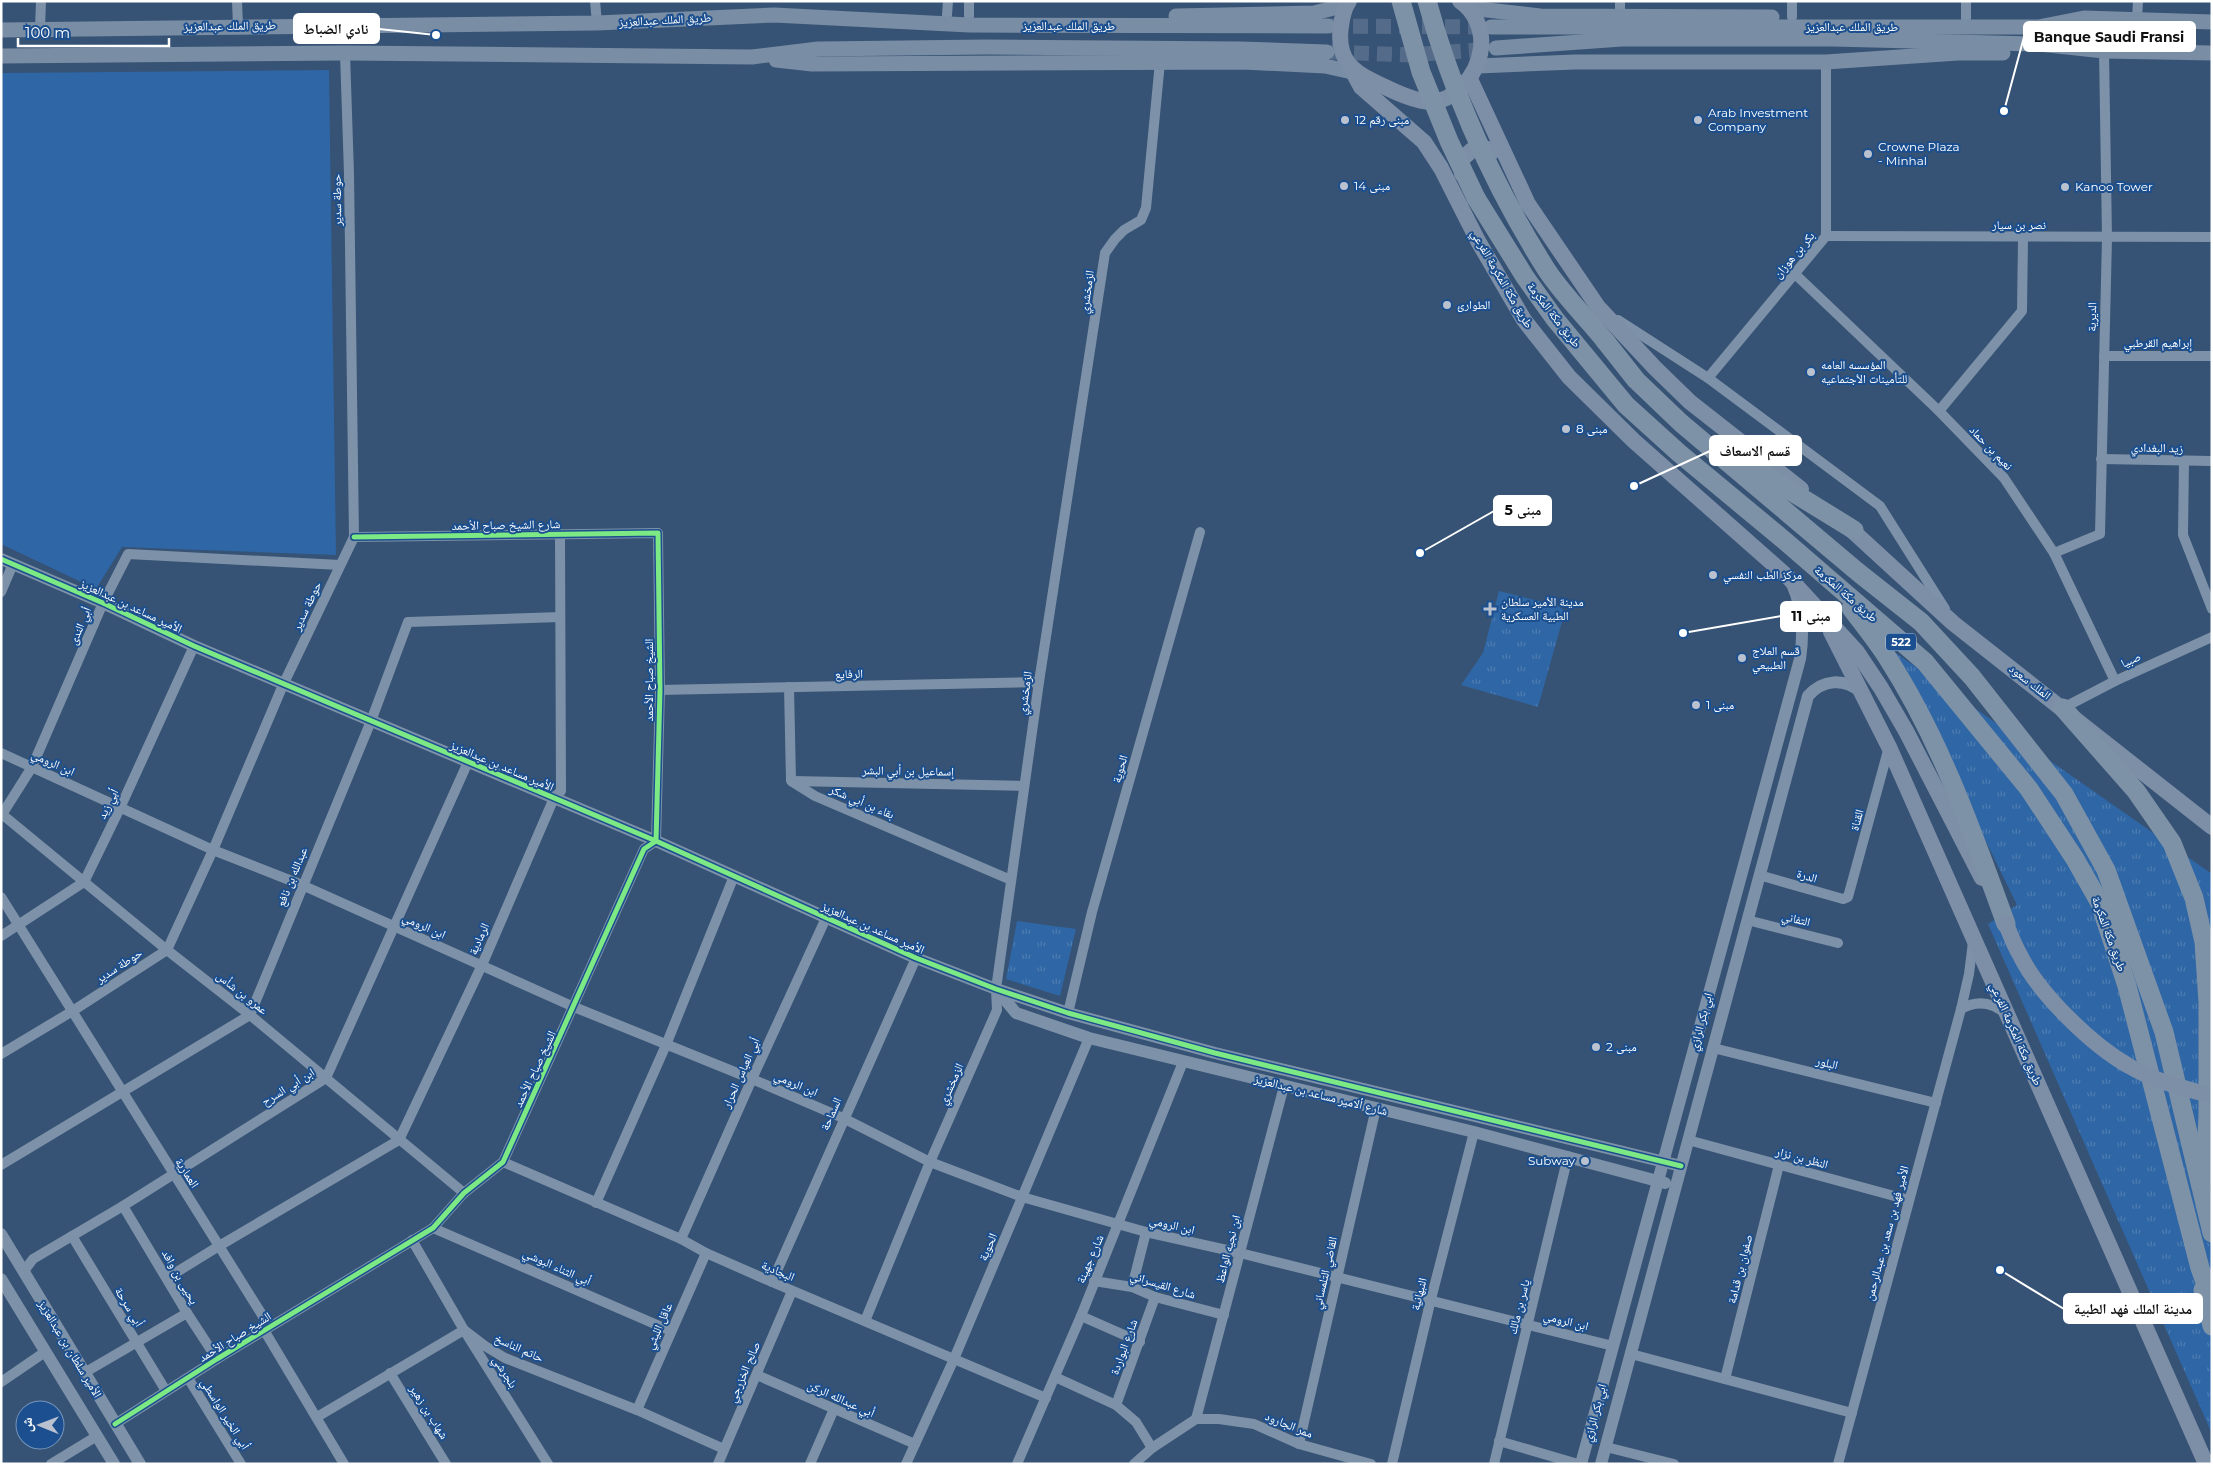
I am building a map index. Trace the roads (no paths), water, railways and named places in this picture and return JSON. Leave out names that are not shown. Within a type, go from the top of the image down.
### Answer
[{"type":"highway","name":"طريق مكة المكرمة","points":[[1402,1],[1421,72],[1449,141],[1476,198],[1555,319],[1626,405],[1679,453],[1785,541],[1924,662],[2030,789],[2075,858],[2100,903],[2128,986],[2200,1268],[2212,1301]]},
{"type":"highway","name":"طريق مكة المكرمة","points":[[1427,1],[1441,51],[1466,114],[1496,179],[1547,270],[1636,380],[1681,423],[1920,622],[1972,677],[2064,794],[2106,870],[2164,1032],[2212,1233]]},
{"type":"highway","points":[[1681,423],[1854,530]]},
{"type":"highway","points":[[1831,581],[1887,657],[1925,725],[1965,812],[2006,924]]},
{"type":"highway","points":[[2063,708],[2136,791],[2172,843],[2194,898],[2204,942],[2208,1002],[2208,1115],[2204,1202]]},
{"type":"highway","points":[[2178,1181],[2212,1326]]},
{"type":"main road","points":[[774,15],[948,8],[1144,16],[1314,13],[1348,3]]},
{"type":"main road","name":"طريق مكة المكرمة الفرعي","points":[[1348,3],[1341,20],[1340,48],[1354,70],[1361,87],[1424,142],[1441,168],[1478,240],[1524,320],[1569,378],[1634,441],[1790,579],[1817,608],[1889,747],[2206,1464]]},
{"type":"main road","points":[[1465,5],[1540,16],[1620,8],[1792,17],[2084,18]]},
{"type":"main road","points":[[752,57],[812,64],[1243,62],[1324,66],[1354,70],[1393,91],[1424,101],[1448,96],[1474,72],[1481,46],[1480,33],[1465,5]]},
{"type":"main road","name":"طريق الملك عبدالعزيز","points":[[1,30],[597,23],[774,15],[969,25],[1328,26]]},
{"type":"main road","name":"طريق الملك عبدالعزيز","points":[[1491,27],[2038,27],[2084,18],[2212,22]]},
{"type":"main road","name":"طريق الملك عبدالعزيز","points":[[1496,48],[1622,39],[1832,39],[2039,44],[2104,51],[2212,53]]},
{"type":"main road","name":"طريق الملك عبدالعزيز","points":[[1,56],[345,53],[752,57],[818,49],[966,47],[1212,48],[1328,52]]},
{"type":"main road","points":[[1474,72],[1575,62],[1826,62],[1958,53],[2051,53],[2086,50]]},
{"type":"main road","points":[[1474,72],[1528,204],[1598,307],[1690,402],[1854,530]]},
{"type":"main road","points":[[1478,240],[1462,174],[1462,159],[1472,150],[1489,149],[1514,173]]},
{"type":"main road","name":"الملك سعود","points":[[1854,530],[1953,623],[2212,827]]},
{"type":"main road","points":[[1817,608],[1857,652],[1881,688],[1906,731],[2006,924],[2020,957],[2045,992],[2065,1014],[2101,1047],[2129,1066],[2164,1082],[2212,1096]]},
{"type":"street","points":[[40,1],[40,29]]},
{"type":"street","points":[[238,1],[238,26]]},
{"type":"street","points":[[596,1],[597,23]]},
{"type":"street","points":[[1792,1],[1792,17]]},
{"type":"street","points":[[1966,1],[1966,18]]},
{"type":"street","points":[[2137,19],[2138,1]]},
{"type":"street","name":"الديرية","points":[[2054,553],[2100,534],[2107,238],[2104,51]]},
{"type":"street","name":"حوطة سدير","points":[[1,1054],[71,1012],[167,950],[213,850],[283,685],[354,537],[349,174],[345,53]]},
{"type":"street","name":"الزمخشري","points":[[865,1321],[930,1162],[997,1010],[996,989],[1024,786],[1105,253],[1124,230],[1142,220],[1146,208],[1160,62]]},
{"type":"street","name":"بكر بن هوزان","points":[[1708,378],[1826,236],[1826,62]]},
{"type":"street","name":"نصر بن سيار","points":[[1826,236],[2212,237]]},
{"type":"street","points":[[1939,411],[2022,311],[2022,238]]},
{"type":"street","name":"نعيم بن حماد","points":[[1795,274],[1939,411],[2004,478],[2054,553],[2115,680]]},
{"type":"street","points":[[1598,307],[1674,358],[1708,378],[1880,506],[1953,623]]},
{"type":"street","name":"إبراهيم القرطبي","points":[[2104,356],[2212,356]]},
{"type":"street","name":"زيد البغدادي","points":[[2101,460],[2212,461]]},
{"type":"street","points":[[2184,461],[2183,535],[2212,609]]},
{"type":"street","name":"الحوية","points":[[1068,1013],[1092,912],[1200,532]]},
{"type":"street","name":"شارع الشيخ صباح الأحمد","points":[[354,537],[658,533]]},
{"type":"street","name":"الشيخ صباح الأحمد","points":[[115,1424],[264,1330],[433,1228],[464,1193],[503,1162],[644,849],[656,841],[660,690],[658,533]]},
{"type":"street","name":"الرمادية","points":[[399,1140],[482,965],[554,798],[561,792],[560,534]]},
{"type":"street","name":"أبي الندى","points":[[2,816],[32,767],[103,603],[128,554],[340,565]]},
{"type":"street","points":[[1,592],[7,561]]},
{"type":"street","name":"الأمير مساعد بن عبدالعزيز","points":[[7,561],[283,685],[656,841],[916,958],[996,989],[1068,1013],[1254,1062],[1662,1161]]},
{"type":"street","name":"ابي بكر الرازي","points":[[1580,1464],[1800,659],[1802,624],[1798,601],[1790,579]]},
{"type":"street","name":"عبدالله بن نافع","points":[[250,1015],[371,721],[408,622],[560,617]]},
{"type":"street","name":"صبيا","points":[[2063,708],[2115,680],[2212,638]]},
{"type":"street","name":"أبي زيد","points":[[84,882],[194,646]]},
{"type":"street","name":"الرفايع","points":[[660,690],[1039,682]]},
{"type":"street","name":"ابي بكر الرازي","points":[[1601,1464],[1808,696],[1824,684],[1837,682],[1850,685],[1862,692]]},
{"type":"street","points":[[789,688],[791,781]]},
{"type":"street","name":"القناة","points":[[1847,898],[1889,747]]},
{"type":"street","name":"ابن الرومي","points":[[1,753],[121,806],[213,850],[302,886],[482,965],[574,1008],[752,1079],[843,1118],[930,1162],[1022,1197],[1146,1232],[1240,1252],[1613,1346]]},
{"type":"street","name":"ابن أبي السرح","points":[[24,1272],[33,1259],[123,1206],[326,1078],[468,762]]},
{"type":"street","name":"إسماعيل بن أبي البشر","points":[[791,781],[1024,786]]},
{"type":"street","name":"بقاء بن أبي شكر","points":[[791,781],[816,796],[1011,880]]},
{"type":"street","name":"عمرو بن شأس","points":[[2,816],[250,1015],[464,1193]]},
{"type":"street","name":"الدرة","points":[[1760,875],[1844,899],[1847,898]]},
{"type":"street","points":[[596,1203],[666,1045],[734,876]]},
{"type":"street","points":[[1,936],[84,882]]},
{"type":"street","name":"العمارية","points":[[1,897],[120,1091],[264,1318],[264,1330],[344,1464]]},
{"type":"street","name":"أبي العباس الحرار","points":[[681,1239],[826,918]]},
{"type":"street","name":"التفاني","points":[[1748,920],[1838,943]]},
{"type":"street","name":"الأمير فهد بن سعد بن عبدالرحمن","points":[[1838,1464],[1961,1009],[1969,974],[1973,938]]},
{"type":"street","name":"السماحة","points":[[772,1282],[843,1118],[916,958]]},
{"type":"street","name":"شارع ألامير مساعد بن عبدالعزيز","points":[[996,989],[1016,1013],[1089,1038],[1474,1132],[1676,1186]]},
{"type":"street","points":[[1961,1009],[1974,1004],[1988,1004],[2000,1009],[2010,1019]]},
{"type":"street","points":[[1,1164],[120,1091],[250,1015]]},
{"type":"street","name":"الحوية","points":[[906,1464],[954,1360],[1089,1038]]},
{"type":"street","name":"البلور","points":[[1713,1048],[1936,1103]]},
{"type":"street","name":"شارع جهينة","points":[[1017,1464],[1081,1316],[1183,1062]]},
{"type":"street","points":[[1251,1078],[1248,1069],[1254,1062]]},
{"type":"street","name":"ابن نجيه الواعظ","points":[[1196,1419],[1284,1086]]},
{"type":"street","name":"القاضي التلمساني","points":[[1298,1444],[1376,1108]]},
{"type":"street","name":"النبهانية","points":[[1392,1464],[1431,1299],[1474,1132]]},
{"type":"street","points":[[167,1278],[399,1140]]},
{"type":"street","name":"النظر بن نزار","points":[[1688,1140],[1910,1200]]},
{"type":"street","name":"ياسر بن مالك","points":[[1494,1464],[1568,1156]]},
{"type":"street","points":[[1662,1161],[1681,1166]]},
{"type":"street","name":"البجادية","points":[[503,1162],[681,1239],[706,1253],[792,1291],[1046,1398]]},
{"type":"street","name":"صفوان بن قدامة","points":[[1725,1379],[1780,1165]]},
{"type":"street","name":"يحيى بن وافد","points":[[123,1206],[217,1359]]},
{"type":"street","name":"أبي الثناء البوشي","points":[[433,1228],[671,1331]]},
{"type":"street","points":[[1132,1287],[1146,1232]]},
{"type":"street","name":"الأمير سلطان بن عبدالعزيز","points":[[1,1234],[140,1464]]},
{"type":"street","name":"أبي سرحة","points":[[72,1236],[166,1391]]},
{"type":"street","name":"بلجرشي","points":[[412,1240],[464,1330],[548,1464]]},
{"type":"street","name":"عاقل الليثي","points":[[637,1410],[706,1253]]},
{"type":"street","name":"الأمير سلطان بن عبدالعزيز","points":[[1,1280],[114,1464]]},
{"type":"street","name":"شارع القيسراني","points":[[1094,1281],[1132,1287],[1155,1298],[1224,1315]]},
{"type":"street","name":"صالح الخزرجي","points":[[718,1464],[792,1291]]},
{"type":"street","name":"شارع البواردة","points":[[1116,1405],[1155,1298]]},
{"type":"street","points":[[84,1372],[187,1313]]},
{"type":"street","points":[[1081,1316],[1140,1342]]},
{"type":"street","points":[[317,1417],[390,1372],[464,1330]]},
{"type":"street","name":"حاتم الناسخ","points":[[464,1330],[484,1346],[505,1358],[637,1410],[724,1449]]},
{"type":"street","points":[[1,1382],[45,1352]]},
{"type":"street","points":[[1631,1354],[1852,1412]]},
{"type":"street","name":"شهاب بن زهير","points":[[390,1372],[446,1464]]},
{"type":"street","name":"أبي عبدالله الركن","points":[[757,1375],[915,1444]]},
{"type":"street","points":[[1055,1377],[1116,1405],[1136,1422],[1152,1448]]},
{"type":"street","name":"أبي الخير الواسطي","points":[[188,1378],[241,1464]]},
{"type":"street","points":[[810,1464],[834,1410]]},
{"type":"street","points":[[1134,1464],[1152,1448],[1196,1419]]},
{"type":"street","name":"ممر الجارود","points":[[1196,1419],[1248,1422],[1298,1444],[1371,1464]]},
{"type":"street","points":[[51,1464],[97,1436]]},
{"type":"street","points":[[1499,1441],[1580,1464]]},
{"type":"street","points":[[1606,1447],[1674,1464]]},
{"type":"tunnel","points":[[1330,26],[1490,27]]},
{"type":"tunnel","points":[[1331,52],[1410,55],[1491,49]]},
{"type":"place","name":"نادي الضباط","points":[[436,35]]},
{"type":"place","name":"Banque Saudi Fransi","points":[[2004,111]]},
{"type":"place","name":"مبنى رقم 12","points":[[1345,120]]},
{"type":"place","name":"Arab Investment Company","points":[[1698,120]]},
{"type":"place","name":"Crowne Plaza - Minhal","points":[[1868,154]]},
{"type":"place","name":"مبنى 14","points":[[1344,186]]},
{"type":"place","name":"Kanoo Tower","points":[[2065,187]]},
{"type":"place","name":"الطوارئ","points":[[1447,305]]},
{"type":"place","name":"المؤسسه العامه للتأمينات الأجتماعيه","points":[[1811,372]]},
{"type":"place","name":"مبنى 8","points":[[1566,429]]},
{"type":"place","name":"قسم الاسعاف","points":[[1634,486]]},
{"type":"place","name":"مبنى 5","points":[[1420,553]]},
{"type":"place","name":"مركز الطب النفسي","points":[[1713,575]]},
{"type":"place","name":"مدينة الأمير سلطان الطبية العسكرية","points":[[1490,609]]},
{"type":"place","name":"مبنى 11","points":[[1683,633]]},
{"type":"place","name":"قسم العلاج الطبيعي","points":[[1742,658]]},
{"type":"place","name":"مبنى 1","points":[[1696,705]]},
{"type":"place","name":"مبنى 2","points":[[1596,1047]]},
{"type":"place","name":"Subway","points":[[1585,1161]]},
{"type":"place","name":"مدينة الملك فهد الطبية","points":[[2000,1270]]}]
